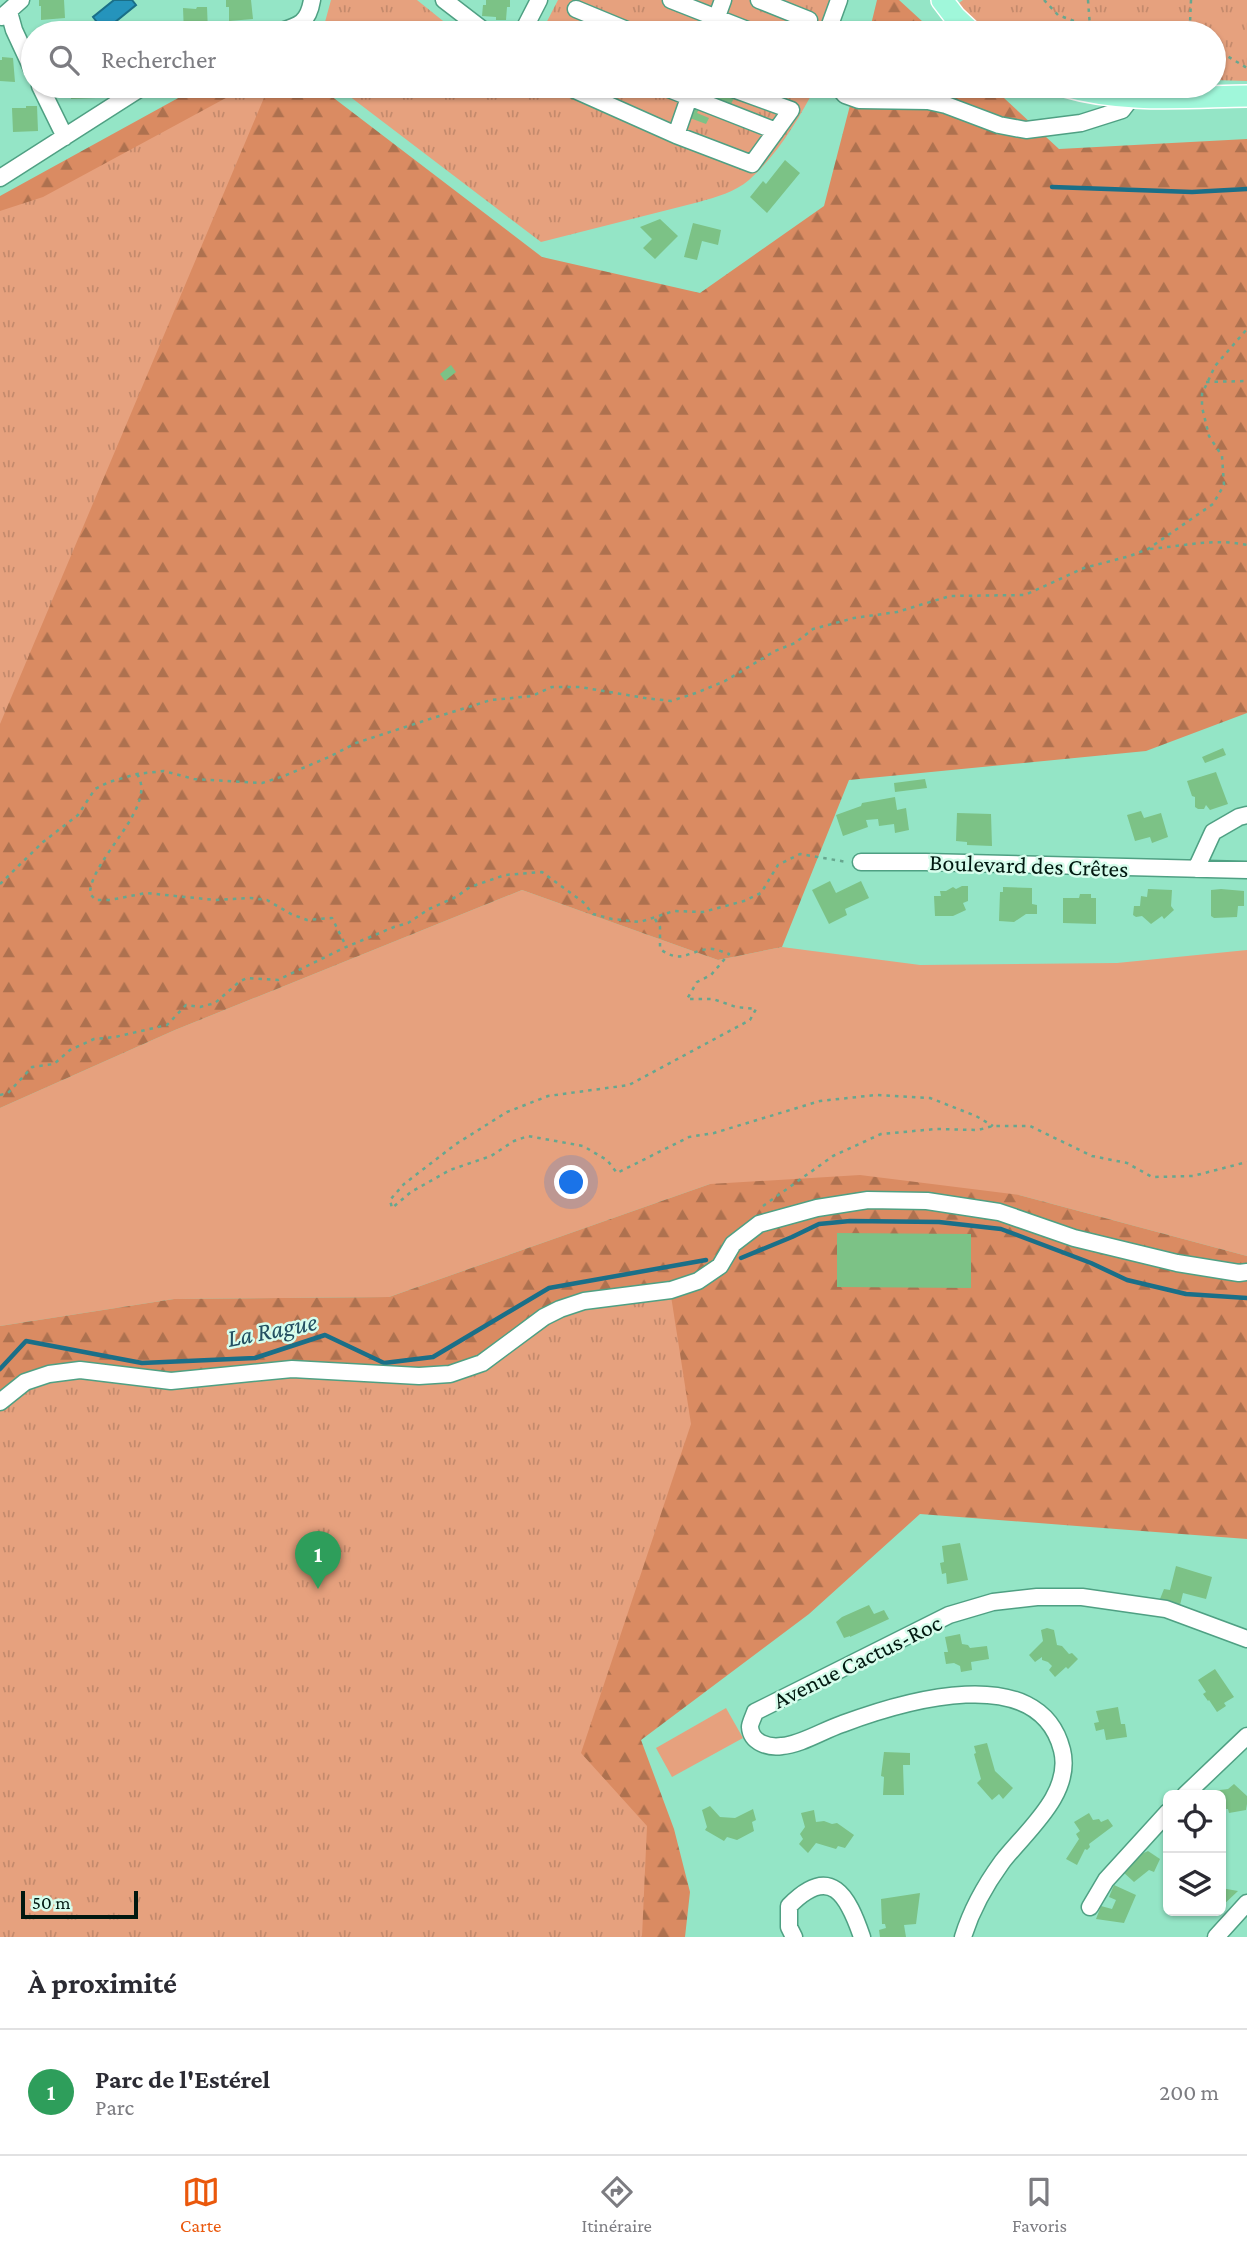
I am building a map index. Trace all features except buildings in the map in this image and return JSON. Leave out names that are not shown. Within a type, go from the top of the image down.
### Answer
[{"type":"main road","points":[[942,0],[959,21]]},
{"type":"main road","points":[[1226,96],[1247,96]]},
{"type":"street","points":[[21,0],[4,15],[21,45]]},
{"type":"street","points":[[304,21],[310,12],[312,0]]},
{"type":"street","points":[[444,0],[471,21]]},
{"type":"street","points":[[528,21],[539,0]]},
{"type":"street","points":[[671,0],[706,21]]},
{"type":"street","points":[[716,21],[723,0]]},
{"type":"street","points":[[759,0],[809,21]]},
{"type":"street","points":[[831,21],[839,0]]},
{"type":"street","points":[[576,9],[605,21]]},
{"type":"street","points":[[46,98],[65,137]]},
{"type":"street","points":[[0,178],[125,98]]},
{"type":"street","points":[[593,98],[676,135],[752,164],[791,110],[758,98]]},
{"type":"street","points":[[676,135],[689,98]]},
{"type":"street","points":[[704,98],[776,131]]},
{"type":"street","points":[[853,98],[928,101],[999,125],[1027,130],[1091,120],[1122,110],[1131,98]]},
{"type":"street","points":[[1196,869],[1213,832],[1247,815]]},
{"type":"street","name":"Boulevard des Crêtes","points":[[861,862],[1247,870]]},
{"type":"street","points":[[0,1402],[25,1382],[49,1374],[80,1370],[171,1381],[292,1369],[419,1376],[450,1374],[482,1363],[544,1317],[561,1309],[584,1301],[671,1290],[698,1281],[720,1266],[733,1244],[759,1224],[817,1208],[868,1200],[926,1201],[999,1212],[1074,1238],[1177,1263],[1247,1272]]},
{"type":"street","name":"Avenue Cactus-Roc","points":[[962,1937],[984,1892],[1003,1862],[1038,1821],[1051,1801],[1064,1772],[1062,1751],[1055,1730],[1039,1712],[1010,1698],[976,1693],[936,1698],[876,1713],[785,1746],[765,1746],[754,1738],[750,1727],[755,1712],[948,1615],[993,1602],[1037,1597],[1082,1597],[1166,1609],[1247,1639]]},
{"type":"street","points":[[1190,1790],[1247,1736]]},
{"type":"street","points":[[1090,1907],[1106,1881],[1163,1818]]},
{"type":"street","points":[[794,1937],[789,1927],[789,1906],[813,1887],[828,1887],[842,1892],[852,1907],[862,1937]]},
{"type":"street","points":[[1216,1937],[1247,1903]]},
{"type":"path","points":[[1044,0],[1058,15],[1074,21]]},
{"type":"path","points":[[1088,0],[1090,21]]},
{"type":"path","points":[[1190,21],[1191,0]]},
{"type":"path","points":[[1226,55],[1247,68]]},
{"type":"path","points":[[0,884],[43,842],[78,815],[95,789],[109,782],[137,774],[164,771],[194,779],[262,783],[306,767],[356,743],[491,700],[532,696],[552,687],[580,687],[671,701],[696,694],[725,681],[795,643],[813,629],[855,618],[897,612],[950,596],[1025,595],[1084,568],[1148,549],[1213,504],[1224,485],[1222,456],[1209,436],[1202,407],[1202,394],[1215,366],[1247,329]]},
{"type":"path","points":[[1206,382],[1247,381]]},
{"type":"path","points":[[1148,549],[1199,541],[1247,545]]},
{"type":"path","points":[[137,774],[142,782],[142,791],[126,829],[90,885],[90,894],[96,900],[146,893],[215,900],[267,900],[307,920],[332,918],[346,947]]},
{"type":"path","points":[[0,1095],[8,1093],[32,1067],[54,1064],[70,1050],[94,1039],[167,1025],[186,1005],[200,1007],[215,1003],[247,978],[278,980],[346,947],[408,923],[470,887],[505,875],[542,872],[583,902],[593,914],[640,922],[674,911],[703,912],[744,901],[761,893],[778,864],[800,853],[841,862],[861,862]]},
{"type":"path","points":[[655,919],[660,927],[660,949],[669,955],[682,957],[710,948],[729,954],[711,975],[697,982],[687,999],[713,999],[736,1007],[756,1009],[750,1020],[629,1085],[548,1096],[507,1112],[456,1144],[404,1184],[390,1200],[392,1208],[411,1192],[450,1170],[491,1156],[514,1141],[528,1136],[583,1146],[607,1160],[617,1174],[689,1138],[820,1101],[876,1095],[930,1098],[976,1116],[993,1126]]},
{"type":"path","points":[[759,1224],[758,1209],[833,1156],[881,1134],[1030,1126],[1092,1156],[1127,1163],[1152,1177],[1193,1176],[1247,1162]]},
{"type":"green space","points":[[331,0],[417,0],[443,21],[325,21]]},
{"type":"green space","points":[[558,0],[831,0],[823,21],[547,21]]},
{"type":"green space","points":[[877,0],[899,0],[922,21],[872,21]]},
{"type":"green space","points":[[963,0],[1247,0],[1247,81],[1226,80],[1226,21],[971,21],[955,6]]},
{"type":"green space","points":[[178,98],[334,98],[542,257],[700,293],[824,206],[852,98],[1004,98],[1059,149],[1247,139],[1247,713],[1146,751],[849,780],[782,947],[718,960],[522,890],[175,1030],[0,1108],[0,196]]},
{"type":"green space","points":[[226,98],[264,98],[0,724],[0,211],[43,197]]},
{"type":"green space","points":[[352,98],[809,98],[778,148],[749,180],[738,188],[699,202],[541,242]]},
{"type":"green space","points":[[522,890],[718,960],[782,947],[920,965],[1117,963],[1247,950],[1247,1256],[1019,1195],[710,1184],[389,1297],[174,1299],[0,1326],[0,1108],[175,1030]]},
{"type":"green space","points":[[860,1175],[1019,1195],[1247,1256],[1247,1539],[920,1514],[809,1614],[641,1740],[674,1829],[690,1892],[685,1937],[0,1937],[0,1326],[174,1299],[389,1297],[710,1184]]},
{"type":"green space","points":[[671,1296],[691,1424],[581,1753],[647,1826],[642,1937],[0,1937],[0,1400],[50,1371],[449,1381],[515,1349],[567,1312]]},
{"type":"green space","points":[[726,1708],[743,1738],[672,1777],[656,1748]]},
{"type":"water","points":[[114,0],[132,0],[136,5],[116,21],[96,21],[93,17]]},
{"type":"waterway","points":[[1052,187],[1192,192],[1247,189]]},
{"type":"waterway","points":[[741,1258],[819,1224],[850,1221],[939,1222],[1001,1229],[1091,1263],[1127,1280],[1186,1294],[1247,1298]]},
{"type":"waterway","name":"La Rague","points":[[0,1369],[26,1341],[142,1363],[255,1358],[325,1335],[384,1363],[433,1357],[549,1288],[706,1260]]},
{"type":"place","name":"Parc de l'Estérel","points":[[318,1589]]}]
